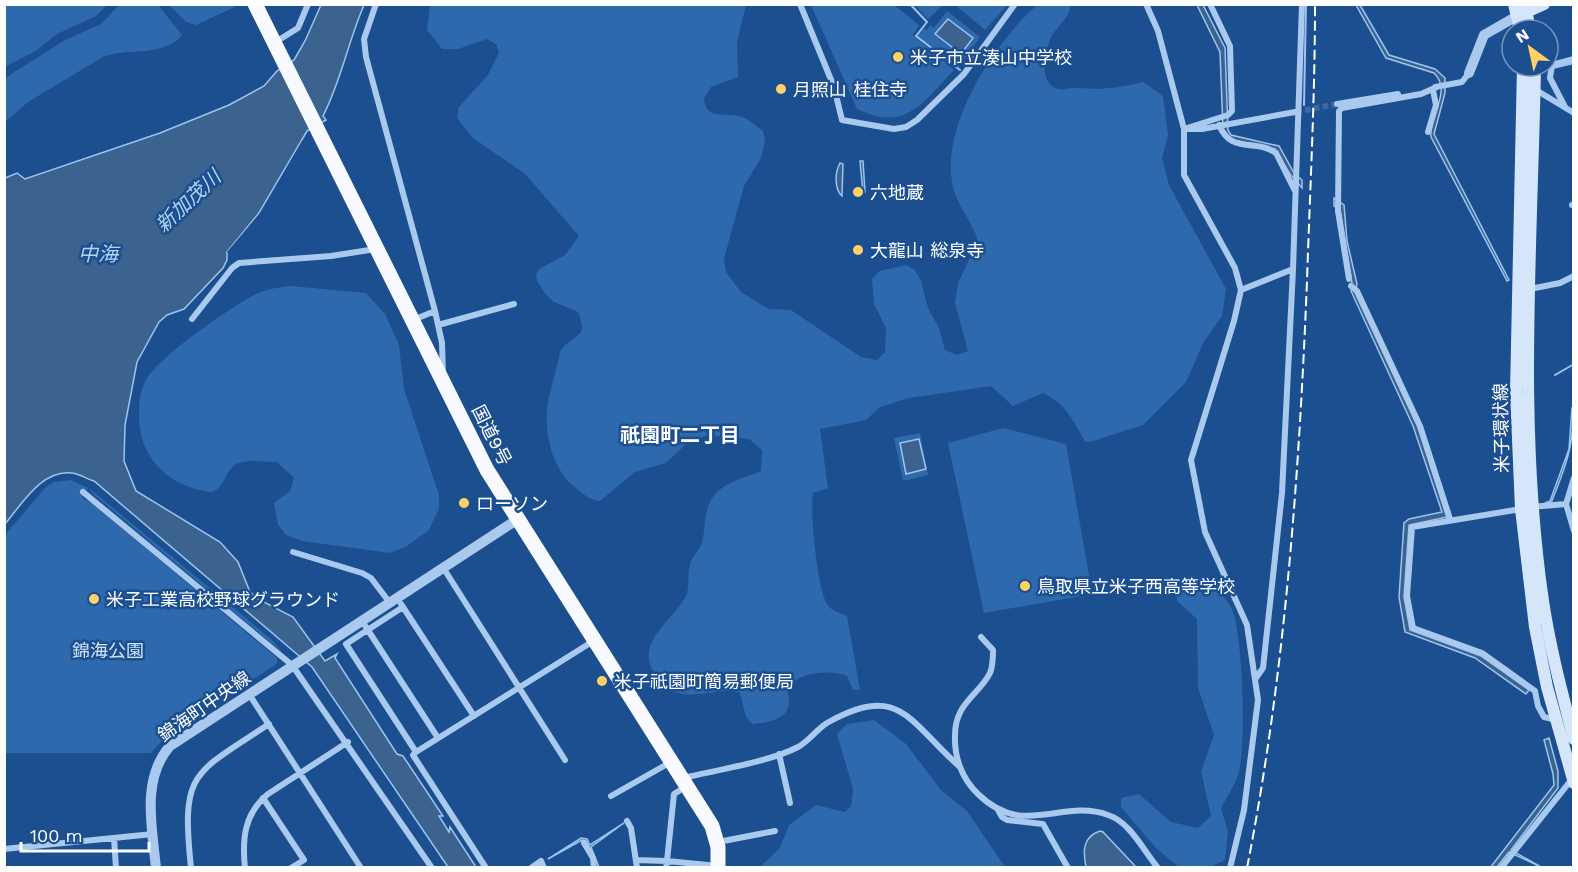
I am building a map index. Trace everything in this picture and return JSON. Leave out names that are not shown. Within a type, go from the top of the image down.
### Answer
[{"type":"highway","name":"国道9号","points":[[255,4],[487,470],[596,639],[712,826],[717,842],[718,867]]},
{"type":"main road","points":[[1520,9],[1544,4]]},
{"type":"main road","name":"米子環状線","points":[[1523,78],[1528,406],[1527,508],[1535,627],[1555,720],[1573,781]]},
{"type":"main road","name":"米子環状線","points":[[1526,290],[1535,78]]},
{"type":"main road","name":"米子環状線","points":[[1527,508],[1546,621],[1574,739]]},
{"type":"street","points":[[273,43],[298,28],[309,4]]},
{"type":"street","points":[[376,4],[364,39],[366,57],[435,311],[444,365],[443,381]]},
{"type":"street","points":[[800,4],[834,87],[842,120],[894,129],[906,127],[917,120],[964,75],[1015,4]]},
{"type":"street","points":[[1146,4],[1167,61],[1184,129],[1185,176],[1234,268],[1241,290],[1234,321],[1191,460],[1205,532],[1247,625],[1256,678],[1258,700],[1244,810],[1230,867]]},
{"type":"street","points":[[1184,129],[1228,115],[1232,111],[1230,46],[1210,4]]},
{"type":"street","points":[[1256,678],[1263,668],[1282,493],[1293,269],[1302,4]]},
{"type":"street","points":[[1450,519],[1420,426],[1352,285],[1338,211],[1339,111],[1342,108],[1462,82],[1469,73],[1484,35],[1520,9]]},
{"type":"street","points":[[1565,107],[1551,78],[1552,65],[1574,59]]},
{"type":"street","points":[[1337,104],[1436,88]]},
{"type":"street","points":[[1428,132],[1436,105],[1436,88]]},
{"type":"street","points":[[1535,89],[1574,114]]},
{"type":"street","points":[[1184,129],[1295,112]]},
{"type":"street","points":[[1220,125],[1224,136],[1230,142],[1276,153],[1296,192]]},
{"type":"street","points":[[192,319],[232,268],[239,263],[331,256],[377,249]]},
{"type":"street","points":[[1241,290],[1293,269]]},
{"type":"street","points":[[1526,290],[1560,283],[1574,276]]},
{"type":"street","points":[[438,325],[514,304]]},
{"type":"street","points":[[412,320],[435,311]]},
{"type":"street","points":[[1574,478],[1566,504],[1574,531]]},
{"type":"street","points":[[83,492],[296,662],[432,867]]},
{"type":"street","points":[[1566,504],[1450,519],[1412,527],[1407,596],[1413,628],[1482,653],[1535,691],[1538,706],[1544,717],[1555,720],[1571,719]]},
{"type":"street","name":"錦海町中央線","points":[[156,867],[152,782],[161,756],[180,738],[318,647],[364,625],[518,519]]},
{"type":"street","points":[[293,552],[362,573],[371,578],[396,603],[474,716]]},
{"type":"street","points":[[444,568],[565,760]]},
{"type":"street","points":[[416,752],[346,644],[364,625],[438,738]]},
{"type":"street","points":[[981,637],[993,650],[992,662],[989,674],[962,706],[954,734],[960,767],[971,788],[998,810],[1002,818],[1043,824],[1068,867]]},
{"type":"street","points":[[486,867],[413,756],[596,639]]},
{"type":"street","points":[[249,693],[361,867]]},
{"type":"street","points":[[667,864],[674,794],[685,782],[779,754],[803,744],[824,725],[847,713],[876,704],[902,712],[960,767]]},
{"type":"street","points":[[191,867],[187,812],[193,784],[204,768],[269,724]]},
{"type":"street","points":[[245,867],[243,841],[246,826],[263,798],[348,742]]},
{"type":"street","points":[[779,754],[790,803]]},
{"type":"street","points":[[611,796],[673,762]]},
{"type":"street","points":[[1501,867],[1573,781]]},
{"type":"street","points":[[263,798],[304,860],[291,867]]},
{"type":"street","points":[[998,810],[1022,816],[1092,810],[1110,815],[1122,822],[1158,867]]},
{"type":"street","points":[[627,821],[631,828],[637,867]]},
{"type":"street","points":[[717,842],[775,831]]},
{"type":"street","points":[[4,849],[153,834]]},
{"type":"street","points":[[114,838],[116,867]]},
{"type":"street","points":[[584,843],[593,858],[594,867]]},
{"type":"street","points":[[636,860],[718,867]]},
{"type":"street","points":[[531,867],[541,861],[544,867]]},
{"type":"green space","points":[[5,4],[107,5],[96,16],[57,34],[37,50],[5,67]]},
{"type":"green space","points":[[954,4],[1007,4],[1007,5],[985,30]]},
{"type":"green space","points":[[119,5],[158,5],[182,35],[165,47],[103,57],[28,102],[5,122],[5,78],[65,40],[101,24]]},
{"type":"green space","points":[[169,5],[239,5],[196,25],[186,22]]},
{"type":"green space","points":[[430,5],[746,5],[737,42],[738,77],[711,87],[704,98],[708,110],[713,113],[736,115],[750,121],[763,131],[765,141],[761,158],[744,186],[724,259],[726,272],[741,292],[755,301],[769,309],[791,310],[861,357],[877,360],[885,352],[886,328],[874,304],[872,279],[880,271],[906,265],[915,270],[921,281],[928,308],[939,328],[945,350],[957,355],[968,351],[955,303],[958,283],[978,241],[956,197],[952,182],[951,159],[955,135],[963,110],[975,85],[989,62],[1021,21],[1037,5],[1070,5],[1068,14],[1052,36],[1048,46],[1045,68],[1048,81],[1059,89],[1110,88],[1143,82],[1163,96],[1168,135],[1162,158],[1169,185],[1226,289],[1222,316],[1203,343],[1186,382],[1143,425],[1093,441],[1085,442],[1068,413],[1051,397],[1043,393],[1013,406],[991,386],[909,398],[880,407],[866,420],[820,429],[828,488],[813,493],[817,567],[827,604],[833,610],[847,616],[860,690],[853,690],[847,676],[841,674],[810,674],[796,680],[789,687],[788,709],[781,717],[752,724],[746,717],[740,693],[718,691],[684,694],[673,691],[663,684],[653,671],[649,660],[649,650],[659,630],[686,596],[690,564],[701,545],[706,515],[713,497],[723,487],[761,471],[762,450],[749,439],[707,435],[685,445],[666,463],[635,472],[600,501],[584,495],[568,481],[555,461],[551,449],[547,413],[560,352],[581,332],[581,321],[578,312],[554,302],[546,295],[537,281],[536,274],[539,269],[565,255],[579,236],[524,173],[473,138],[457,118],[459,107],[488,75],[499,53],[496,44],[487,39],[458,49],[442,49],[427,30]]},
{"type":"green space","name":"米子市立湊山中学校","points":[[811,5],[894,5],[919,25],[913,35],[954,70],[923,103],[901,116],[888,118],[874,116],[857,109]]},
{"type":"green space","points":[[915,5],[943,5],[928,19]]},
{"type":"green space","points":[[947,11],[980,37],[959,67],[917,36],[924,28],[927,30],[930,25],[934,28]]},
{"type":"green space","points":[[291,286],[366,293],[385,314],[399,345],[404,389],[439,495],[439,508],[429,530],[407,546],[390,553],[302,541],[286,535],[278,525],[274,503],[290,491],[294,478],[277,462],[239,463],[231,469],[220,486],[211,492],[182,484],[170,477],[151,458],[145,446],[139,418],[140,399],[143,386],[152,372],[195,334],[256,294]]},
{"type":"green space","points":[[1003,428],[1066,444],[1090,581],[1082,596],[984,613],[948,443]]},
{"type":"green space","points":[[920,433],[928,475],[903,481],[894,438]]},
{"type":"green space","name":"錦海公園","points":[[71,480],[88,488],[82,498],[92,503],[277,658],[277,664],[169,733],[151,753],[5,753],[5,535],[46,487],[54,482]]},
{"type":"green space","points":[[89,488],[271,639],[284,654],[92,493]]},
{"type":"green space","points":[[1196,579],[1211,587],[1224,598],[1231,607],[1235,620],[1241,664],[1243,717],[1241,762],[1238,775],[1221,808],[1228,831],[1225,860],[1210,867],[1179,867],[1157,849],[1121,807],[1121,798],[1139,794],[1171,822],[1198,828],[1211,816],[1201,771],[1214,735],[1198,688],[1197,619],[1178,602],[1174,590],[1183,580]]},
{"type":"green space","points":[[874,720],[906,744],[941,790],[967,811],[1005,867],[760,867],[780,848],[789,825],[816,805],[845,812],[851,806],[853,789],[837,734],[847,724]]},
{"type":"water","name":"中海","points":[[321,5],[364,5],[335,89],[323,116],[326,120],[307,131],[259,213],[227,252],[227,260],[223,268],[184,309],[167,315],[159,322],[137,362],[125,425],[124,461],[136,491],[220,542],[238,562],[250,592],[258,599],[293,617],[325,661],[337,654],[335,658],[397,754],[403,756],[443,816],[439,816],[449,832],[450,827],[476,867],[448,867],[312,667],[94,481],[72,473],[51,476],[26,498],[5,524],[5,178],[17,173],[25,179],[160,133],[229,105],[264,86],[277,71],[294,60]]},
{"type":"water","points":[[1197,5],[1203,5],[1225,48],[1228,130],[1231,135],[1279,146],[1294,173],[1302,180],[1302,188],[1290,174],[1275,149],[1229,139],[1223,130],[1220,52]]},
{"type":"water","points":[[1356,5],[1360,5],[1389,55],[1435,69],[1445,78],[1445,93],[1434,134],[1509,280],[1507,281],[1431,137],[1431,129],[1441,96],[1439,80],[1434,73],[1386,58]]},
{"type":"water","points":[[948,19],[973,38],[961,54],[935,34]]},
{"type":"water","points":[[860,161],[863,161],[865,192],[863,193]]},
{"type":"water","points":[[840,163],[843,164],[842,196],[836,180]]},
{"type":"water","points":[[1334,198],[1344,205],[1347,241],[1357,284],[1355,292],[1418,427],[1447,517],[1409,525],[1404,597],[1410,630],[1481,656],[1529,690],[1526,694],[1475,658],[1405,632],[1399,597],[1404,523],[1409,519],[1442,512],[1413,426],[1351,291],[1352,283],[1340,210],[1334,206]]},
{"type":"water","points":[[1572,407],[1573,420],[1571,444],[1568,456],[1551,503],[1545,503],[1550,501],[1569,449]]},
{"type":"water","points":[[919,439],[926,469],[906,474],[900,443]]},
{"type":"water","points":[[1549,738],[1558,771],[1558,788],[1511,850],[1541,867],[1509,852],[1497,867],[1490,868],[1554,785],[1544,740]]},
{"type":"water","points":[[624,823],[591,847],[599,867],[586,841],[582,840],[548,859],[581,838],[587,839],[590,845]]},
{"type":"water","points":[[1100,831],[1136,867],[1086,867],[1085,846],[1090,837]]},
{"type":"pier","points":[[302,141],[304,144],[262,215],[230,255],[227,252],[260,213]]},
{"type":"waterway","points":[[910,4],[927,22],[916,36],[960,70]]},
{"type":"waterway","points":[[1304,105],[1306,4]]},
{"type":"waterway","points":[[1560,66],[1574,63]]},
{"type":"waterway","points":[[1555,375],[1574,364]]},
{"type":"tunnel","points":[[1296,112],[1337,104]]},
{"type":"railway","points":[[1247,868],[1281,649],[1295,502],[1307,281],[1315,4]]},
{"type":"place","name":"米子市立湊山中学校","points":[[898,57]]},
{"type":"place","name":"月照山 桂住寺","points":[[781,89]]},
{"type":"place","name":"六地蔵","points":[[858,192]]},
{"type":"place","name":"大龍山 総泉寺","points":[[858,250]]},
{"type":"place","name":"ローソン","points":[[464,503]]},
{"type":"place","name":"鳥取県立米子西高等学校","points":[[1025,586]]},
{"type":"place","name":"米子工業高校野球グラウンド","points":[[94,599]]},
{"type":"place","name":"米子祇園町簡易郵便局","points":[[602,681]]},
{"type":"district","name":"祇園町二丁目","points":[[680,435]]},
{"type":"water label","name":"新加茂川","points":[[188,201]]}]
